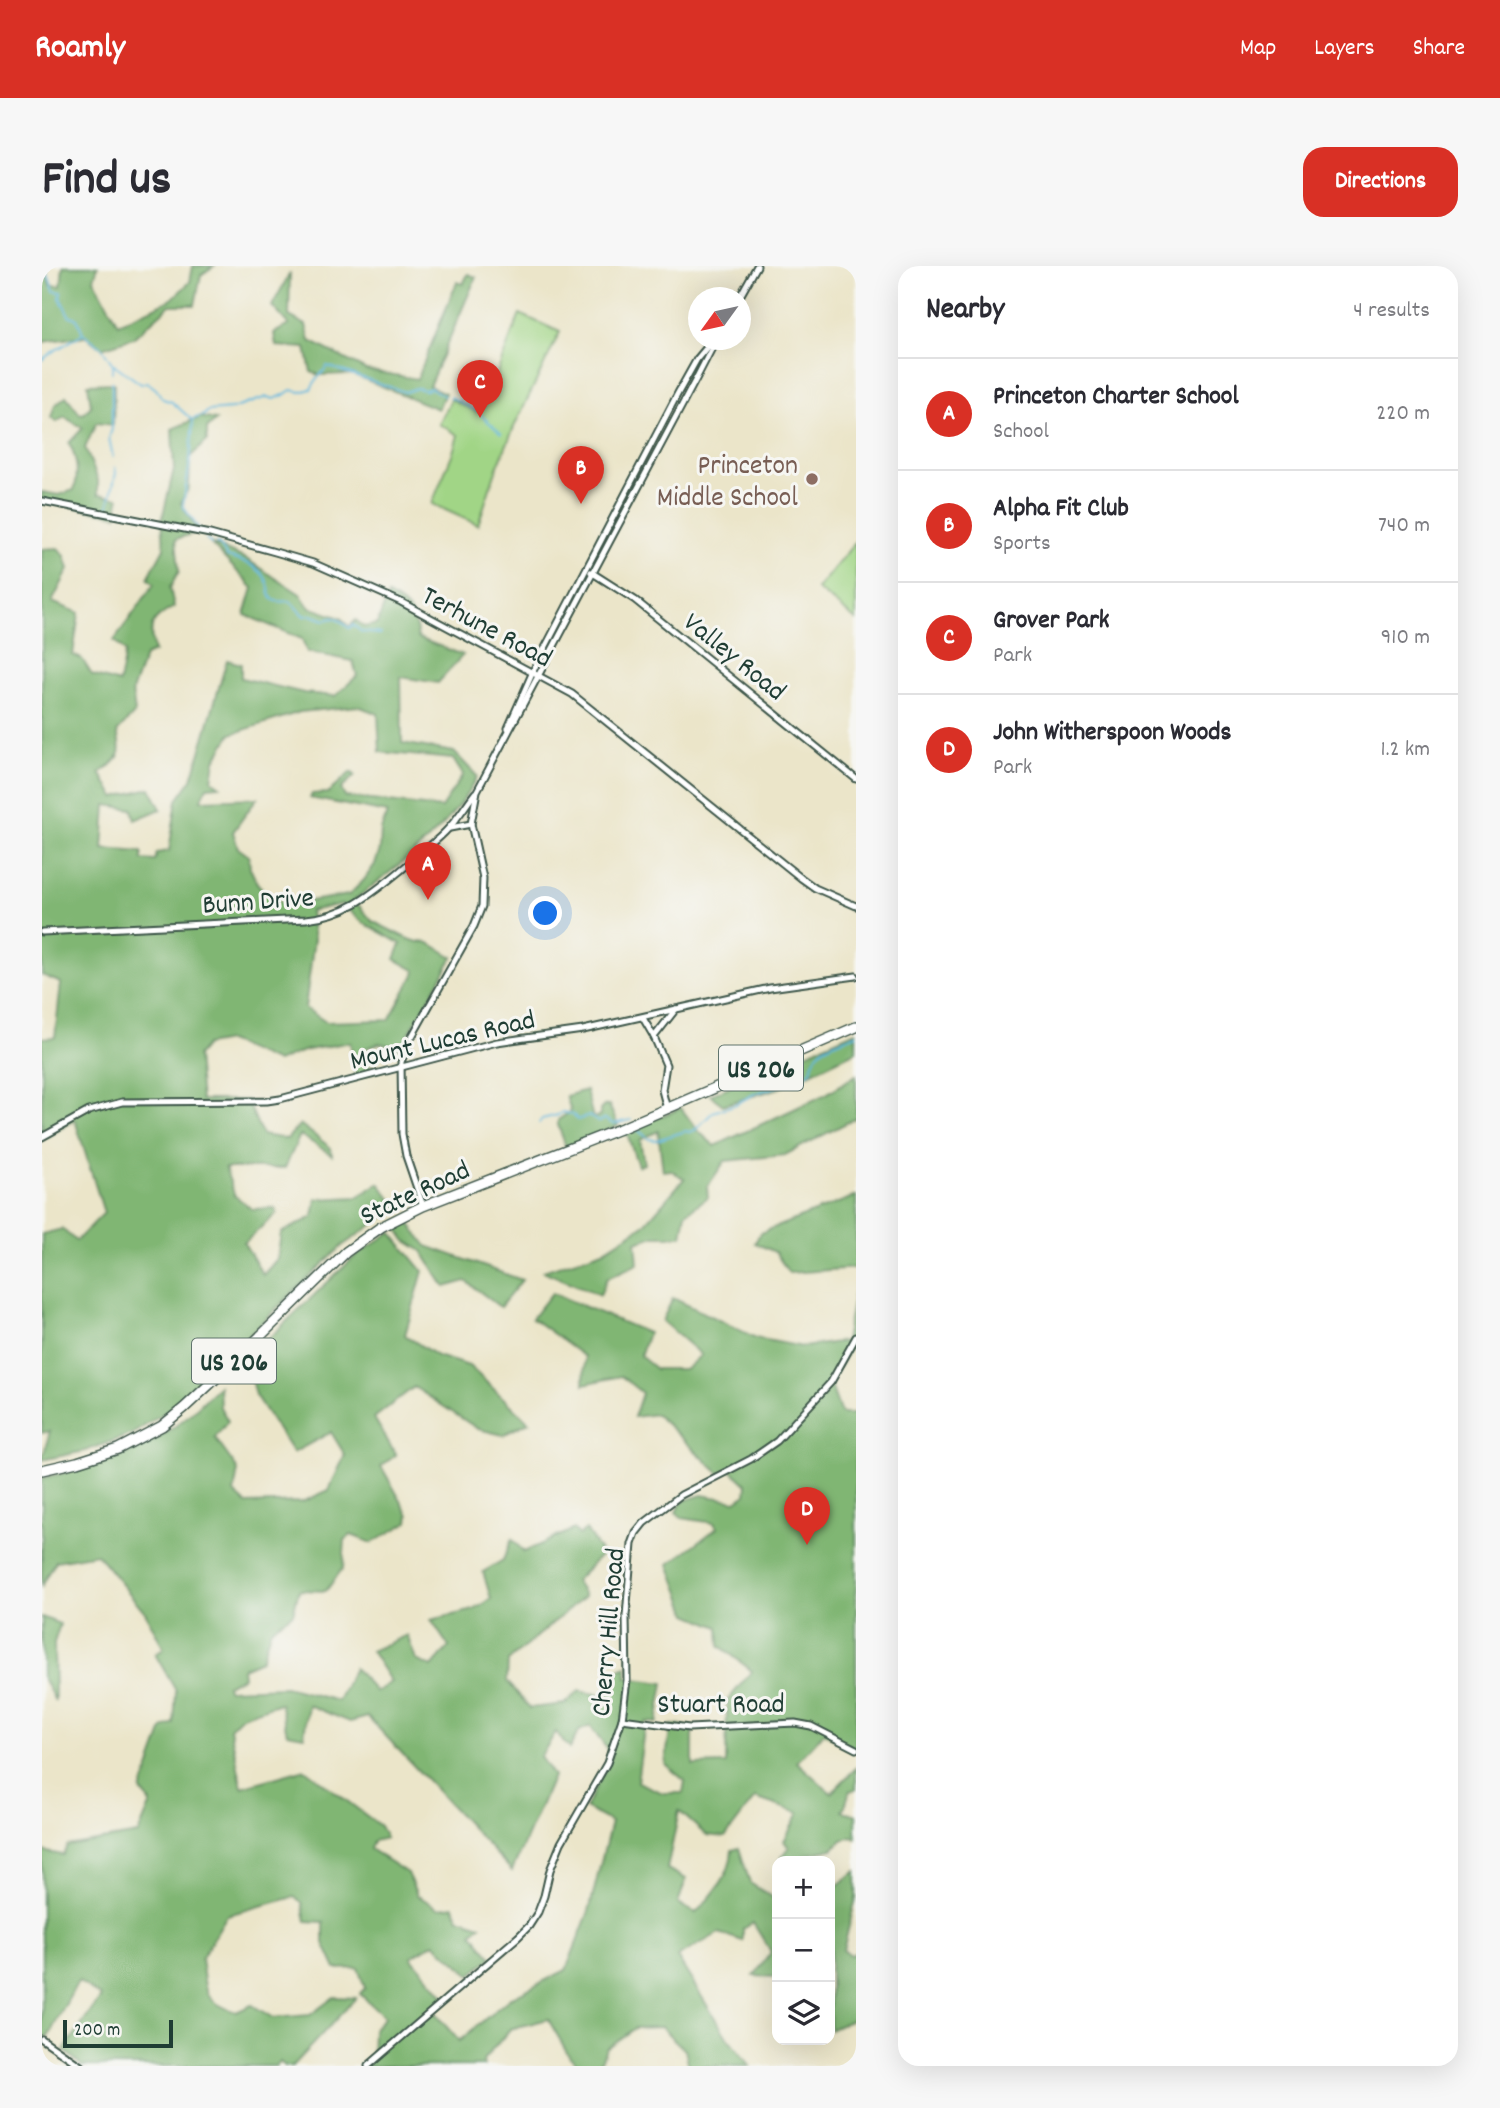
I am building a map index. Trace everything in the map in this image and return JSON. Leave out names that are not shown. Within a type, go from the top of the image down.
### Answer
[{"type":"highway","name":"State Road","points":[[42,1470],[118,1449],[162,1426],[205,1389],[352,1247],[381,1227],[423,1206],[667,1109],[856,1027]]},
{"type":"street","points":[[745,287],[757,266]]},
{"type":"street","points":[[507,731],[532,671],[678,393],[706,350]]},
{"type":"street","points":[[423,1206],[406,1156],[402,1134],[400,1068],[410,1040],[474,926],[482,905],[484,887],[471,824],[477,791],[711,350]]},
{"type":"street","points":[[686,379],[695,380]]},
{"type":"street","points":[[676,417],[674,413],[681,399],[678,393]]},
{"type":"street","points":[[657,434],[669,429]]},
{"type":"street","name":"Terhune Road","points":[[42,501],[210,534],[313,564],[401,602],[532,671],[585,703],[801,878],[815,888],[856,906]]},
{"type":"street","name":"Valley Road","points":[[586,570],[645,608],[856,779]]},
{"type":"street","name":"Bunn Drive","points":[[42,932],[323,916],[349,908],[367,898],[447,829],[477,791]]},
{"type":"street","name":"Bunn Drive","points":[[447,829],[471,824]]},
{"type":"street","name":"Mount Lucas Road","points":[[42,1137],[89,1111],[122,1102],[267,1101],[496,1042],[583,1030],[770,988],[856,976]]},
{"type":"street","points":[[654,1037],[676,1009]]},
{"type":"street","points":[[643,1018],[666,1065],[662,1090],[667,1109]]},
{"type":"street","name":"Cherry Hill Road","points":[[368,2066],[513,1942],[531,1923],[542,1904],[550,1870],[561,1843],[607,1763],[622,1719],[627,1680],[626,1616],[632,1544],[636,1533],[654,1514],[681,1495],[751,1459],[777,1441],[831,1382],[856,1337]]},
{"type":"street","name":"Stuart Road","points":[[622,1719],[689,1728],[795,1723],[811,1726],[856,1749]]},
{"type":"street","points":[[42,2039],[81,2066]]},
{"type":"green space","points":[[63,266],[98,266],[94,279],[118,324],[172,299],[190,282],[193,266],[214,266],[201,275],[195,305],[170,305],[133,338],[102,348],[85,336],[42,342],[42,277],[47,276],[50,285],[61,286]]},
{"type":"green space","points":[[290,273],[289,316],[306,325],[310,341],[366,370],[417,379],[457,282],[463,284],[468,274],[476,277],[429,386],[445,393],[438,409],[352,374],[319,375],[311,372],[306,348],[276,346],[274,333],[289,325],[272,306]]},
{"type":"green space","points":[[520,314],[560,332],[514,427],[478,525],[432,504],[458,435],[439,424],[451,399],[478,412],[483,408]]},
{"type":"green space","points":[[114,383],[113,425],[96,423],[85,448],[98,480],[98,494],[119,498],[117,515],[42,501],[42,492],[59,495],[74,490],[77,472],[69,443],[83,428],[64,417],[57,422],[51,418],[55,405],[66,396],[80,414],[85,413],[91,406],[88,384]]},
{"type":"green space","points":[[201,417],[216,420],[207,429],[207,441],[190,457],[189,487],[181,503],[198,532],[176,539],[179,571],[170,588],[174,607],[160,616],[153,625],[151,636],[154,652],[145,656],[132,691],[135,713],[117,732],[120,752],[116,760],[100,773],[115,797],[150,788],[161,809],[135,820],[132,809],[106,805],[103,849],[142,852],[142,860],[155,861],[157,853],[169,851],[177,800],[192,779],[227,660],[241,664],[241,678],[304,693],[335,696],[357,676],[353,661],[307,652],[302,639],[245,615],[253,588],[210,543],[246,559],[300,594],[309,607],[341,618],[349,627],[356,620],[364,627],[377,624],[388,595],[410,612],[418,638],[463,655],[438,683],[401,677],[402,743],[454,752],[477,776],[467,795],[439,829],[354,900],[372,921],[406,938],[429,943],[453,957],[401,1048],[379,1043],[362,1050],[367,1065],[383,1070],[356,1077],[350,1042],[303,1051],[277,1062],[228,1041],[206,1045],[197,1056],[201,1100],[247,1100],[262,1135],[287,1139],[300,1124],[331,1148],[332,1155],[300,1135],[285,1168],[225,1168],[235,1196],[252,1209],[275,1208],[277,1213],[244,1243],[263,1275],[277,1259],[281,1233],[313,1217],[316,1199],[358,1197],[379,1183],[399,1209],[342,1246],[172,1408],[132,1434],[85,1451],[42,1460],[50,1431],[42,1433],[42,1234],[62,1229],[76,1241],[104,1213],[75,1120],[42,1140],[42,1038],[55,1037],[61,983],[42,975],[42,549],[58,548],[65,556],[69,569],[52,602],[79,613],[73,655],[82,659],[92,675],[119,683],[125,652],[114,641],[154,584],[148,578],[164,548],[162,519],[174,469],[172,429]],"holes":[[[358,706],[378,714],[380,752],[453,759],[463,775],[441,808],[345,797],[341,789],[355,775],[351,772],[328,793],[312,794],[310,798],[387,813],[381,830],[380,850],[375,864],[364,880],[349,895],[303,902],[280,902],[257,883],[250,868],[249,856],[238,848],[233,832],[257,798],[201,800],[207,787],[220,786],[212,780],[215,760],[231,734],[300,712]],[[342,904],[362,922],[401,944],[395,959],[416,971],[389,1020],[326,1022],[305,1008],[314,939],[310,911]]]},
{"type":"green space","points":[[856,541],[856,620],[817,589]]},
{"type":"green space","points":[[856,1031],[856,1051],[779,1088],[723,1105],[710,1095]]},
{"type":"green space","points":[[856,1075],[856,1118],[785,1155],[725,1161],[707,1187],[708,1197],[686,1213],[682,1236],[655,1236],[636,1242],[638,1264],[607,1278],[600,1295],[543,1271],[603,1251],[644,1225],[684,1179],[671,1170],[663,1171],[658,1131],[640,1140],[644,1164],[638,1166],[626,1131],[681,1108],[698,1131],[715,1146],[826,1094]]},
{"type":"green space","points":[[586,1090],[593,1118],[600,1116],[600,1110],[609,1105],[618,1126],[566,1147],[558,1120],[571,1111],[566,1096]]},
{"type":"green space","points":[[856,1196],[856,1268],[789,1273],[775,1252],[755,1243],[760,1233]]},
{"type":"green space","points":[[409,1223],[427,1246],[522,1280],[500,1307],[466,1281],[445,1287],[422,1251],[405,1240],[397,1228]]},
{"type":"green space","points":[[391,1232],[423,1271],[405,1335],[437,1356],[469,1366],[529,1422],[503,1435],[478,1429],[414,1387],[374,1418],[396,1455],[381,1466],[409,1515],[408,1522],[372,1543],[351,1535],[345,1540],[343,1568],[326,1591],[299,1590],[293,1613],[271,1629],[261,1660],[242,1668],[243,1677],[226,1685],[227,1689],[286,1687],[338,1701],[354,1668],[376,1692],[391,1682],[371,1651],[407,1635],[416,1660],[432,1667],[449,1647],[431,1620],[474,1610],[491,1599],[483,1572],[503,1560],[512,1539],[524,1552],[574,1529],[579,1535],[586,1530],[602,1554],[575,1581],[585,1596],[508,1661],[507,1681],[530,1708],[565,1704],[579,1691],[608,1696],[612,1674],[627,1666],[627,1678],[664,1683],[657,1723],[645,1722],[637,1782],[663,1793],[683,1793],[685,1781],[665,1764],[671,1725],[693,1727],[693,1765],[726,1764],[727,1701],[752,1671],[720,1646],[719,1627],[688,1614],[669,1564],[717,1528],[714,1523],[682,1518],[676,1512],[682,1501],[702,1495],[736,1501],[746,1494],[747,1485],[730,1469],[720,1474],[656,1414],[634,1417],[642,1393],[621,1376],[584,1384],[585,1357],[532,1318],[552,1293],[648,1333],[640,1356],[656,1369],[686,1369],[701,1355],[662,1321],[673,1298],[756,1338],[803,1347],[845,1341],[856,1282],[856,1336],[830,1383],[841,1414],[856,1414],[856,1749],[824,1733],[797,1762],[831,1793],[856,1768],[856,1789],[850,1791],[843,1811],[856,1815],[856,1839],[853,1837],[842,1840],[832,1849],[804,1856],[783,1856],[789,1848],[784,1841],[799,1813],[755,1798],[725,1837],[706,1835],[679,1811],[667,1869],[686,1879],[678,1904],[696,1913],[725,1876],[732,1850],[739,1848],[750,1883],[772,1897],[772,1977],[754,1976],[771,1952],[753,1923],[743,1929],[743,1941],[719,1933],[677,1957],[728,2039],[750,2066],[689,2066],[685,2050],[661,2027],[635,2028],[606,2048],[599,2066],[580,2066],[570,2057],[548,2019],[510,2029],[483,2061],[484,2066],[365,2066],[372,2060],[373,2029],[385,2017],[360,1994],[365,1988],[358,1968],[336,1969],[324,1943],[324,1922],[306,1921],[302,1902],[294,1897],[227,1915],[201,1959],[205,1987],[211,1999],[236,2012],[252,2005],[273,2018],[310,2015],[334,1997],[356,1998],[292,2066],[285,2066],[280,2062],[275,2066],[82,2066],[64,2050],[101,1997],[78,1981],[47,2039],[42,2036],[42,1851],[63,1855],[67,1846],[138,1834],[151,1803],[141,1791],[163,1729],[174,1724],[176,1691],[155,1654],[164,1649],[145,1612],[97,1554],[56,1561],[42,1586],[42,1478],[98,1464],[151,1442],[188,1416],[219,1386],[220,1407],[228,1421],[215,1438],[238,1470],[234,1493],[246,1504],[302,1502],[329,1490],[345,1455],[331,1432],[293,1453],[255,1395],[246,1360],[353,1258]],"holes":[[[280,1703],[287,1733],[304,1736],[308,1705],[350,1722],[368,1717],[512,1871],[553,1776],[540,1757],[556,1732],[569,1749],[579,1731],[590,1726],[612,1756],[585,1808],[611,1822],[589,1911],[566,1970],[510,1998],[459,2041],[431,2009],[445,1997],[411,1957],[434,1943],[471,1975],[492,1957],[472,1933],[481,1925],[459,1918],[454,1906],[438,1908],[417,1895],[407,1873],[370,1849],[373,1841],[386,1838],[380,1826],[305,1769],[242,1787],[230,1728],[242,1716]]]},
{"type":"green space","points":[[42,1617],[60,1624],[54,1643],[55,1701],[42,1676]]},
{"type":"green space","points":[[856,1871],[856,1898],[843,1950],[850,1955],[856,1953],[856,2018],[835,2028],[835,1919],[835,1887]]},
{"type":"waterway","points":[[45,266],[54,291],[61,292],[60,298],[69,315],[77,319],[83,333],[102,348],[112,363],[141,384],[147,382],[163,399],[172,402],[191,419]]},
{"type":"waterway","points":[[42,360],[83,333]]},
{"type":"waterway","points":[[112,364],[112,372]]},
{"type":"waterway","points":[[193,419],[208,411],[232,409],[267,397],[274,399],[291,390],[301,392],[311,389],[327,366],[405,392],[417,388],[431,388],[444,396]]},
{"type":"waterway","points":[[112,381],[112,429],[109,438],[113,457]]},
{"type":"waterway","points":[[450,397],[479,411],[501,433]]},
{"type":"waterway","points":[[193,420],[183,506],[199,529]]},
{"type":"waterway","points":[[108,508],[115,467]]},
{"type":"waterway","points":[[206,539],[211,544]]},
{"type":"waterway","points":[[216,544],[219,544],[227,557],[257,569],[265,578],[271,597],[276,601],[290,601],[304,616],[311,615],[325,620],[333,618],[349,628],[353,625],[362,632],[381,634]]},
{"type":"waterway","points":[[634,1127],[649,1139],[657,1140],[695,1130],[713,1112],[756,1093],[804,1078],[811,1071],[821,1050],[856,1034]]},
{"type":"waterway","points":[[539,1123],[542,1119],[562,1112],[573,1114],[577,1120],[589,1116],[598,1122],[605,1119],[613,1124],[631,1120]]},
{"type":"place","name":"Grover Park","points":[[480,418]]},
{"type":"place","name":"Princeton Middle School","points":[[812,479]]},
{"type":"place","name":"Alpha Fit Club","points":[[581,504]]},
{"type":"place","name":"Princeton Charter School","points":[[428,900]]},
{"type":"place","name":"John Witherspoon Woods","points":[[807,1545]]}]
